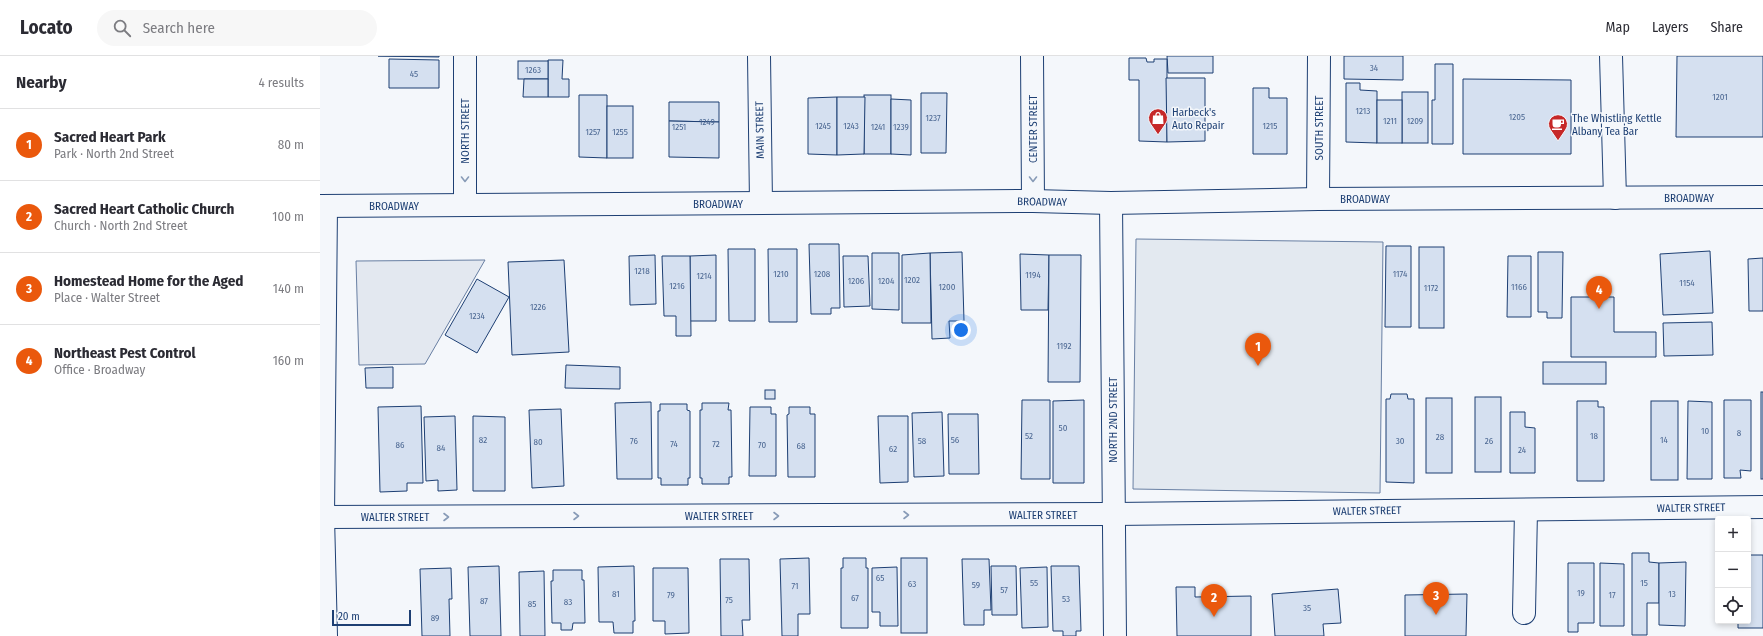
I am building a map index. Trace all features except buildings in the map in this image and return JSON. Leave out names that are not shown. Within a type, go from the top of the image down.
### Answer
[{"type":"street","name":"NORTH STREET","points":[[465,56],[465,205]]},
{"type":"street","name":"MAIN STREET","points":[[759,56],[761,203]]},
{"type":"street","name":"CENTER STREET","points":[[1032,56],[1034,201]]},
{"type":"street","name":"SOUTH STREET","points":[[1318,199],[1319,56]]},
{"type":"street","points":[[1611,56],[1614,198]]},
{"type":"street","name":"BROADWAY","points":[[323,206],[1034,201],[1111,203],[1318,199],[1763,197]]},
{"type":"street","name":"NORTH 2ND STREET","points":[[1111,203],[1115,636]]},
{"type":"street","points":[[323,206],[322,539],[326,636]]},
{"type":"street","name":"WALTER STREET","points":[[323,517],[1114,514],[1763,507]]},
{"type":"street","points":[[1524,613],[1526,510]]},
{"type":"shaded area","points":[[1136,239],[1383,242],[1380,493],[1133,489]]},
{"type":"shaded area","points":[[485,260],[425,364],[359,365],[356,261]]},
{"type":"place","name":"Harbeck's Auto Repair","points":[[1158,135]]},
{"type":"place","name":"The Whistling Kettle Albany Tea Bar","points":[[1558,141]]},
{"type":"place","name":"Northeast Pest Control","points":[[1599,309]]},
{"type":"place","name":"Sacred Heart Park","points":[[1258,366]]},
{"type":"place","name":"Homestead Home for the Aged","points":[[1436,615]]},
{"type":"place","name":"Sacred Heart Catholic Church","points":[[1214,617]]}]
